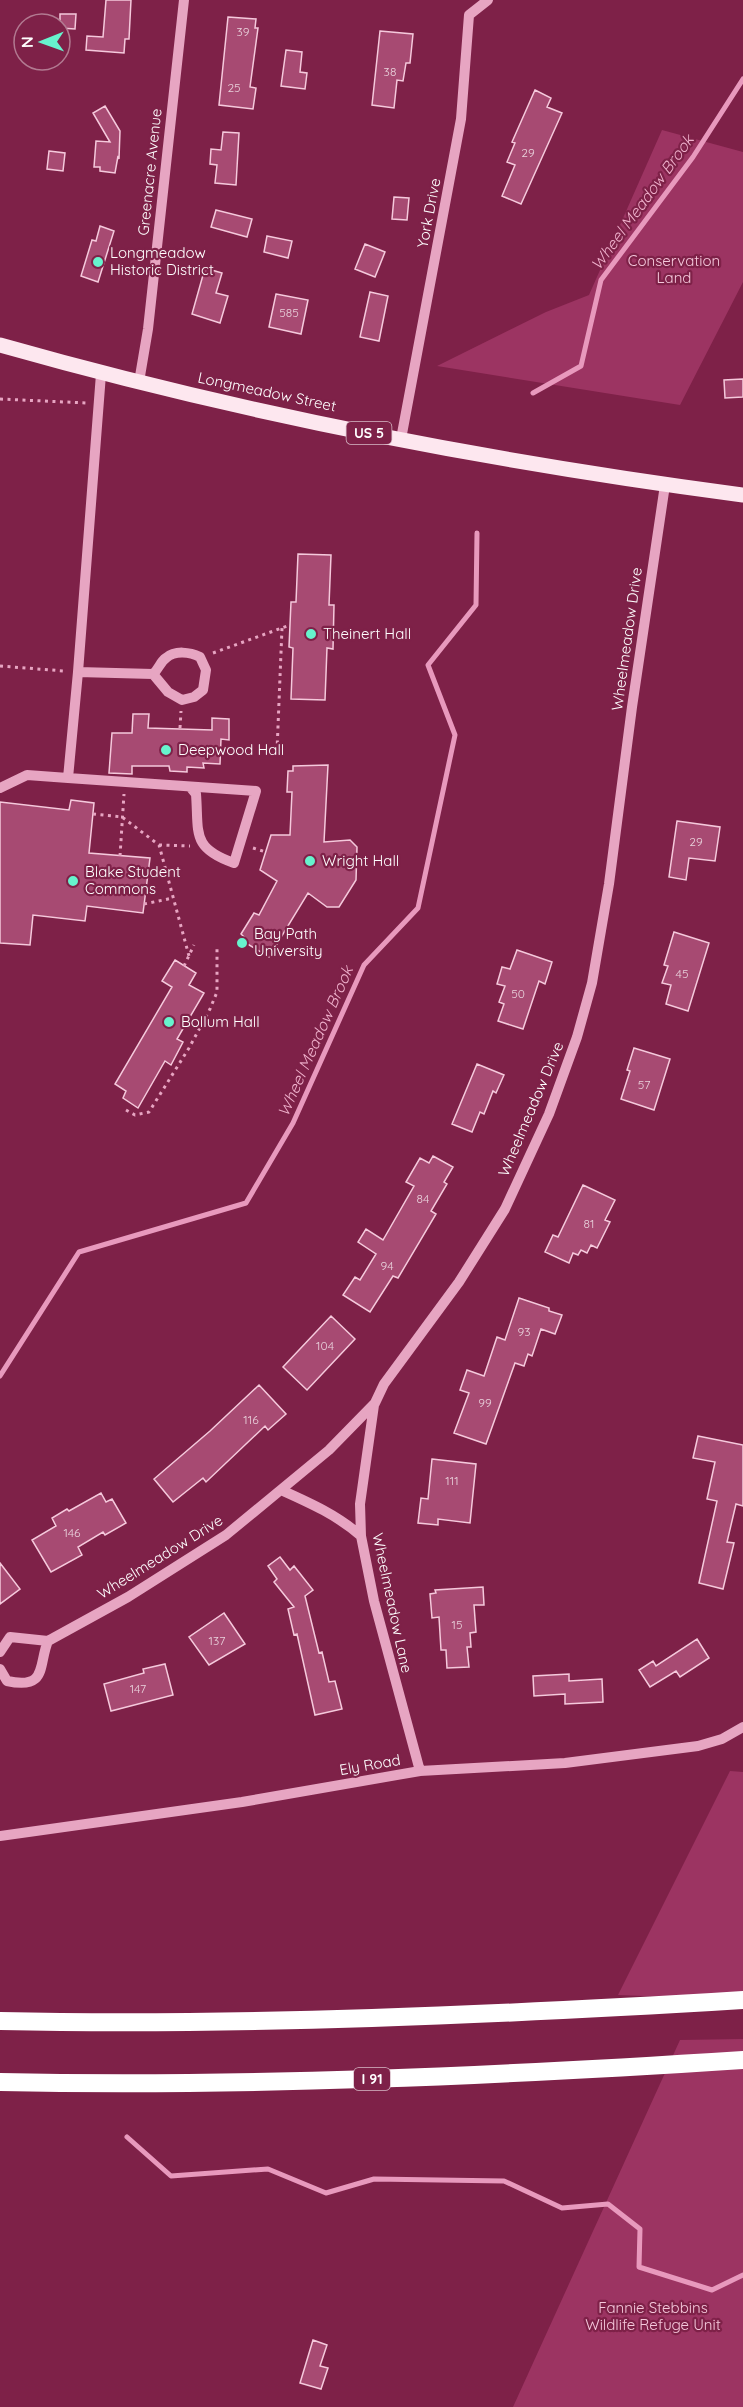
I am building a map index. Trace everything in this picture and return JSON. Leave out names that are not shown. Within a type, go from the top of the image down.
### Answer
[{"type":"highway","points":[[0,2021],[216,2022],[356,2019],[743,2000]]},
{"type":"highway","name":"I 91","points":[[0,2082],[212,2083],[362,2080],[557,2072],[743,2060]]},
{"type":"main road","name":"Longmeadow Street","points":[[0,345],[101,374],[401,439],[743,495]]},
{"type":"street","name":"Greenacre Avenue","points":[[139,382],[149,319],[184,0]]},
{"type":"street","name":"York Drive","points":[[401,439],[461,119],[469,0]]},
{"type":"street","points":[[469,15],[488,0]]},
{"type":"street","points":[[68,778],[101,374]]},
{"type":"street","name":"Wheelmeadow Drive","points":[[48,1641],[190,1559],[226,1535],[329,1450],[375,1402],[384,1384],[459,1282],[505,1209],[549,1114],[577,1037],[592,982],[609,884],[665,484]]},
{"type":"street","points":[[78,672],[153,674],[171,695],[182,700],[200,693],[205,687],[206,670],[200,657],[185,653],[165,658],[153,674]]},
{"type":"street","points":[[0,788],[27,775],[255,791],[234,863],[220,858],[199,841],[196,794],[191,788]]},
{"type":"street","name":"Wheelmeadow Lane","points":[[375,1402],[360,1504],[361,1536],[374,1601],[420,1771]]},
{"type":"street","points":[[281,1490],[321,1507],[361,1536]]},
{"type":"street","points":[[0,1652],[5,1641],[15,1636],[48,1641],[42,1671],[32,1680],[20,1684],[7,1681],[0,1669]]},
{"type":"street","name":"Ely Road","points":[[0,1836],[242,1802],[420,1771],[615,1758],[698,1746],[722,1739],[743,1727]]},
{"type":"path","points":[[0,399],[56,403],[88,402]]},
{"type":"path","points":[[200,657],[290,625]]},
{"type":"path","points":[[277,751],[282,628]]},
{"type":"path","points":[[0,666],[78,672]]},
{"type":"path","points":[[120,856],[125,783]]},
{"type":"path","points":[[93,814],[122,817],[159,845],[204,847]]},
{"type":"path","points":[[159,845],[189,956]]},
{"type":"path","points":[[144,904],[173,898]]},
{"type":"path","points":[[184,966],[194,945]]},
{"type":"path","points":[[126,1110],[135,1115],[149,1112],[189,1048],[217,992],[217,946]]},
{"type":"green space","name":"Conservation Land","points":[[662,130],[743,152],[743,282],[680,405],[437,366],[546,312],[589,295]]},
{"type":"green space","points":[[730,1771],[743,1772],[743,2000],[618,1995]]},
{"type":"green space","name":"Fannie Stebbins Wildlife Refuge Unit","points":[[743,2039],[743,2407],[513,2407],[680,2040]]},
{"type":"building","points":[[106,0],[131,0],[129,39],[125,39],[124,53],[86,50],[87,36],[103,37]]},
{"type":"building","points":[[72,14],[76,14],[75,29],[72,29]]},
{"type":"building","points":[[228,17],[256,19],[255,28],[258,28],[250,87],[256,88],[253,109],[219,105]]},
{"type":"building","points":[[380,31],[413,34],[410,63],[406,63],[403,81],[397,80],[394,108],[372,105]]},
{"type":"building","points":[[286,50],[302,52],[300,72],[307,73],[305,89],[281,86]]},
{"type":"building","points":[[535,90],[551,98],[547,107],[562,113],[521,204],[502,196],[515,165],[507,162],[515,143],[512,142]]},
{"type":"building","points":[[105,106],[120,131],[119,159],[118,156],[115,173],[100,171],[100,167],[94,167],[96,141],[110,142],[93,113]]},
{"type":"building","points":[[223,132],[239,133],[236,185],[215,183],[217,165],[210,164],[211,149],[221,150]]},
{"type":"building","points":[[49,151],[65,153],[63,171],[47,169]]},
{"type":"building","points":[[394,197],[409,198],[407,220],[392,219]]},
{"type":"building","points":[[216,210],[252,219],[247,237],[211,227]]},
{"type":"building","points":[[100,226],[114,231],[98,282],[81,276],[92,240],[96,241]]},
{"type":"building","points":[[267,236],[292,241],[288,258],[264,252]]},
{"type":"building","points":[[365,244],[385,252],[375,277],[355,269]]},
{"type":"building","points":[[205,268],[222,273],[216,293],[228,296],[220,323],[192,314]]},
{"type":"building","points":[[370,292],[388,296],[379,341],[360,337]]},
{"type":"building","points":[[276,294],[308,300],[301,334],[269,327]]},
{"type":"building","points":[[743,379],[743,397],[725,398],[724,380]]},
{"type":"building","name":"Theinert Hall","points":[[298,554],[331,555],[329,605],[334,605],[333,649],[327,648],[325,700],[291,699],[293,648],[289,647],[291,602],[296,602]]},
{"type":"building","name":"Deepwood Hall","points":[[133,714],[149,714],[148,728],[212,730],[212,718],[229,719],[229,740],[221,739],[220,764],[203,763],[204,768],[187,767],[187,772],[170,771],[169,766],[132,766],[132,774],[109,773],[112,733],[132,733]]},
{"type":"building","name":"Wright Hall","points":[[328,765],[324,842],[350,840],[357,847],[356,880],[339,907],[327,907],[308,893],[269,957],[241,940],[244,937],[241,934],[254,913],[259,915],[277,881],[260,870],[271,835],[290,835],[292,792],[287,792],[288,771],[293,771],[293,766]]},
{"type":"building","name":"Blake Student Commons","points":[[71,800],[94,803],[89,853],[150,858],[143,913],[87,906],[85,921],[33,915],[30,945],[0,943],[0,802],[69,810]]},
{"type":"building","points":[[677,821],[720,827],[715,861],[689,858],[686,880],[669,877]]},
{"type":"building","points":[[674,932],[709,943],[688,1011],[666,1004],[671,985],[662,983],[668,966],[664,965]]},
{"type":"building","points":[[517,950],[552,962],[545,984],[539,981],[523,1029],[498,1021],[504,1004],[499,1002],[505,986],[497,984],[502,967],[510,969]]},
{"type":"building","name":"Bollum Hall","points":[[175,960],[196,973],[189,985],[204,993],[177,1039],[183,1042],[171,1065],[165,1061],[138,1108],[123,1098],[126,1091],[115,1084],[172,987],[162,981]]},
{"type":"building","points":[[634,1048],[670,1059],[654,1110],[621,1099],[630,1071],[627,1070]]},
{"type":"building","points":[[477,1064],[504,1075],[496,1093],[493,1091],[484,1114],[480,1112],[472,1132],[452,1124]]},
{"type":"building","points":[[433,1156],[453,1167],[444,1182],[447,1184],[431,1211],[436,1214],[398,1278],[393,1276],[370,1312],[343,1295],[355,1277],[360,1280],[376,1254],[358,1242],[366,1229],[383,1240],[414,1186],[406,1182],[420,1158],[429,1163]]},
{"type":"building","points":[[583,1185],[615,1200],[605,1220],[610,1222],[597,1248],[591,1245],[587,1253],[581,1250],[578,1255],[573,1253],[569,1263],[545,1252],[553,1235],[558,1237]]},
{"type":"building","points":[[519,1298],[562,1315],[555,1334],[541,1329],[532,1356],[528,1354],[524,1366],[515,1363],[486,1444],[454,1433],[469,1393],[460,1390],[467,1370],[484,1376],[497,1337],[505,1340]]},
{"type":"building","points":[[331,1316],[355,1339],[307,1390],[283,1367]]},
{"type":"building","points":[[259,1385],[286,1414],[268,1430],[265,1426],[206,1482],[203,1478],[173,1502],[154,1479]]},
{"type":"building","points":[[698,1436],[743,1445],[743,1506],[736,1504],[727,1542],[734,1543],[723,1589],[699,1583],[717,1501],[707,1499],[715,1462],[693,1458]]},
{"type":"building","points":[[432,1459],[476,1464],[470,1523],[438,1519],[438,1525],[418,1523],[421,1498],[428,1499]]},
{"type":"building","points":[[101,1493],[106,1502],[112,1499],[126,1523],[105,1535],[103,1532],[78,1547],[82,1555],[51,1572],[32,1540],[56,1526],[52,1518]]},
{"type":"building","points":[[280,1557],[290,1570],[294,1566],[313,1590],[305,1596],[319,1653],[322,1652],[329,1682],[335,1681],[342,1709],[315,1715],[297,1634],[294,1635],[288,1609],[294,1607],[274,1582],[277,1579],[268,1566]]},
{"type":"building","points":[[0,1563],[20,1589],[0,1604]]},
{"type":"building","points":[[483,1587],[484,1605],[474,1605],[476,1632],[470,1633],[471,1647],[467,1647],[469,1667],[447,1668],[446,1650],[441,1650],[439,1617],[432,1618],[430,1594],[436,1593],[435,1590]]},
{"type":"building","points":[[224,1613],[245,1644],[209,1665],[189,1637]]},
{"type":"building","points":[[697,1639],[709,1658],[680,1677],[676,1671],[650,1687],[639,1670],[653,1661],[656,1666]]},
{"type":"building","points":[[165,1664],[173,1695],[111,1711],[104,1684],[144,1673],[143,1669]]},
{"type":"building","points":[[569,1674],[569,1681],[602,1679],[603,1702],[565,1704],[565,1694],[534,1696],[533,1676]]},
{"type":"building","points":[[313,2340],[327,2345],[320,2366],[328,2368],[321,2389],[300,2383]]},
{"type":"waterway","name":"Wheel Meadow Brook","points":[[533,393],[581,366],[601,280],[693,157],[743,79]]},
{"type":"waterway","name":"Wheel Meadow Brook","points":[[0,1376],[79,1252],[246,1203],[293,1123],[364,965],[418,908],[455,735],[428,665],[476,605],[477,533]]},
{"type":"waterway","name":"Wheel Meadow Brook","points":[[127,2137],[171,2176],[268,2169],[326,2193],[374,2179],[504,2181],[562,2208],[608,2204],[640,2229],[639,2267],[712,2290],[743,2275]]},
{"type":"place","name":"Longmeadow Historic District","points":[[98,262]]},
{"type":"place","name":"Theinert Hall","points":[[311,634]]},
{"type":"place","name":"Deepwood Hall","points":[[166,750]]},
{"type":"place","name":"Wright Hall","points":[[310,861]]},
{"type":"place","name":"Blake Student Commons","points":[[73,881]]},
{"type":"place","name":"Bay Path University","points":[[242,943]]},
{"type":"place","name":"Bollum Hall","points":[[169,1022]]}]
